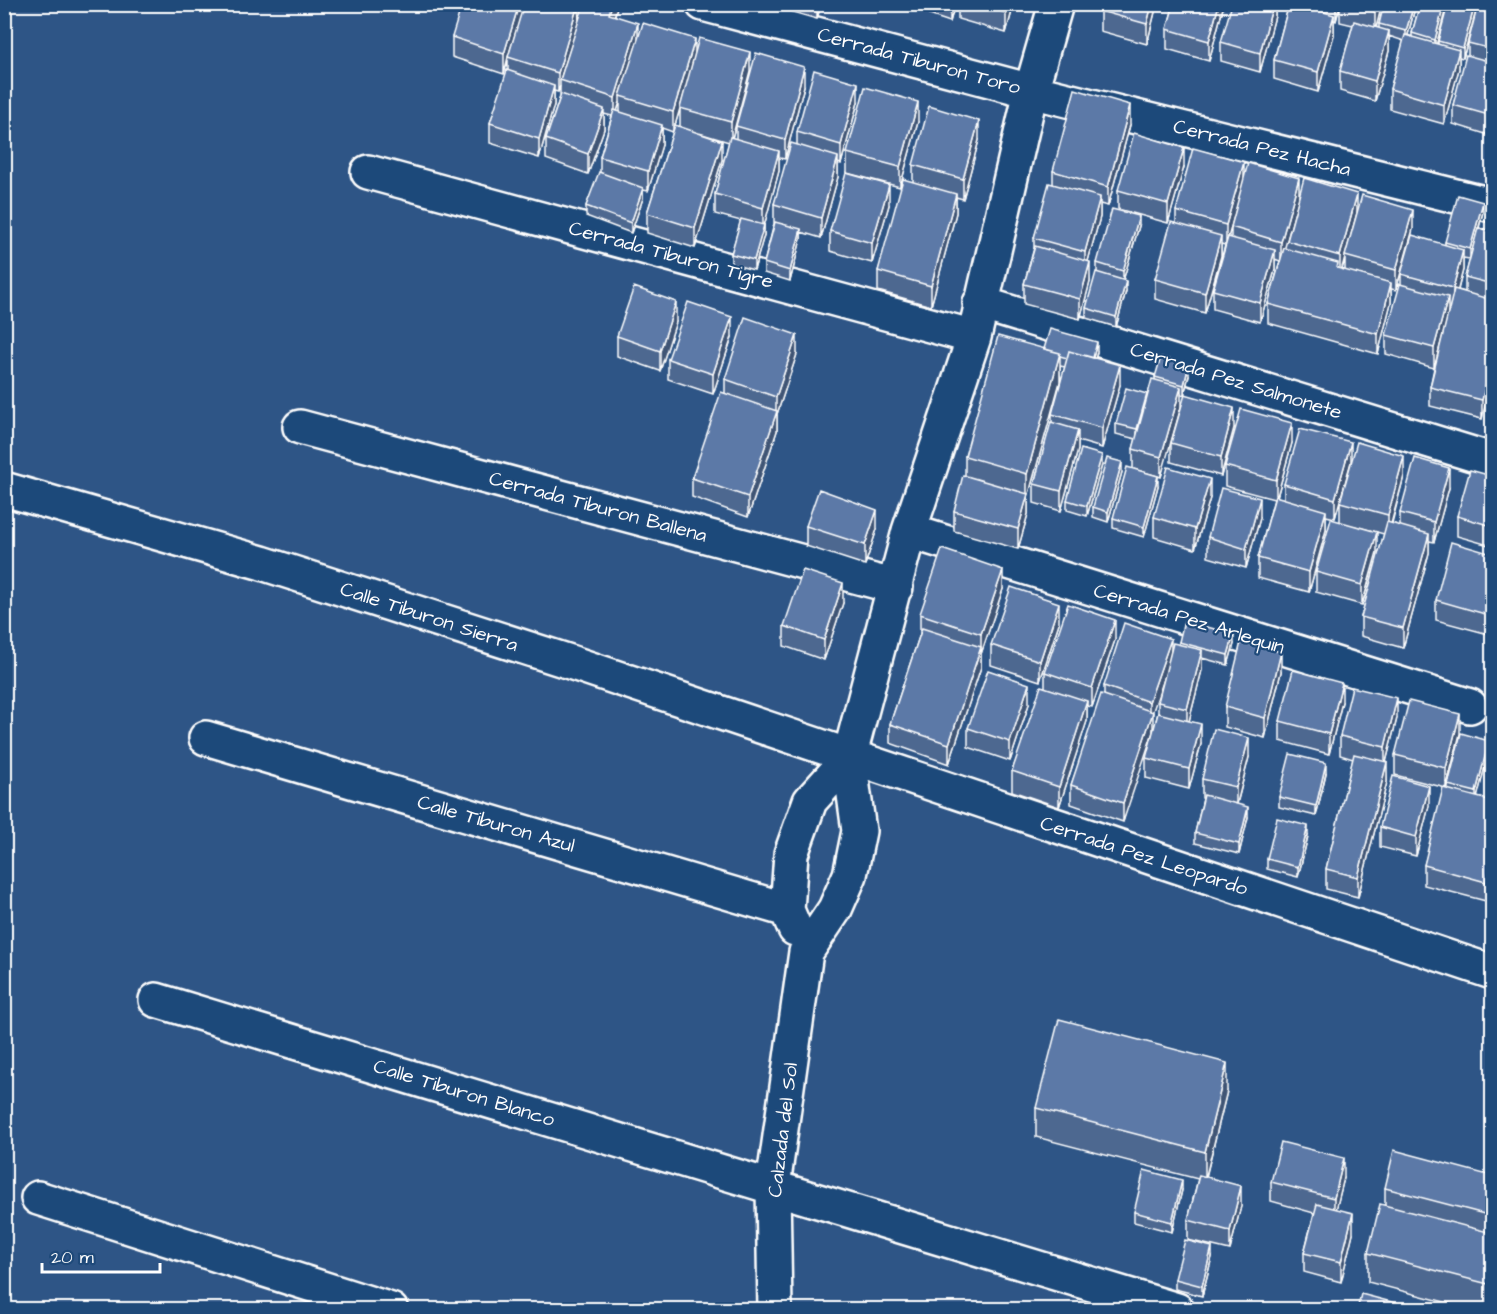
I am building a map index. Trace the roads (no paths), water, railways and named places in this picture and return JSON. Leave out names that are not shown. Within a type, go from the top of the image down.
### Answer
[{"type":"street","name":"Cerrada Tiburon Toro","points":[[703,4],[1032,91]]},
{"type":"street","points":[[806,952],[835,909],[850,875],[859,831],[849,758],[909,531],[974,337],[980,303],[1032,91],[1056,4]]},
{"type":"street","name":"Cerrada Pez Hacha","points":[[1032,91],[1492,205]]},
{"type":"street","name":"Cerrada Tiburon Tigre","points":[[368,172],[974,337]]},
{"type":"street","name":"Cerrada Pez Salmonete","points":[[980,303],[1492,460]]},
{"type":"street","name":"Cerrada Tiburon Ballena","points":[[300,427],[896,587]]},
{"type":"street","name":"Calle Tiburon Sierra","points":[[4,489],[262,563],[567,661],[849,758]]},
{"type":"street","name":"Cerrada Pez Arlequin","points":[[909,531],[1470,706]]},
{"type":"street","name":"Calle Tiburon Azul","points":[[206,738],[787,910]]},
{"type":"street","points":[[806,952],[787,910],[791,854],[810,801],[849,758]]},
{"type":"street","name":"Cerrada Pez Leopardo","points":[[849,758],[1492,972]]},
{"type":"street","name":"Calzada del Sol","points":[[775,1310],[773,1185],[806,952]]},
{"type":"street","name":"Calle Tiburon Blanco","points":[[156,1000],[773,1185],[1177,1310]]},
{"type":"street","points":[[38,1198],[391,1310]]}]
